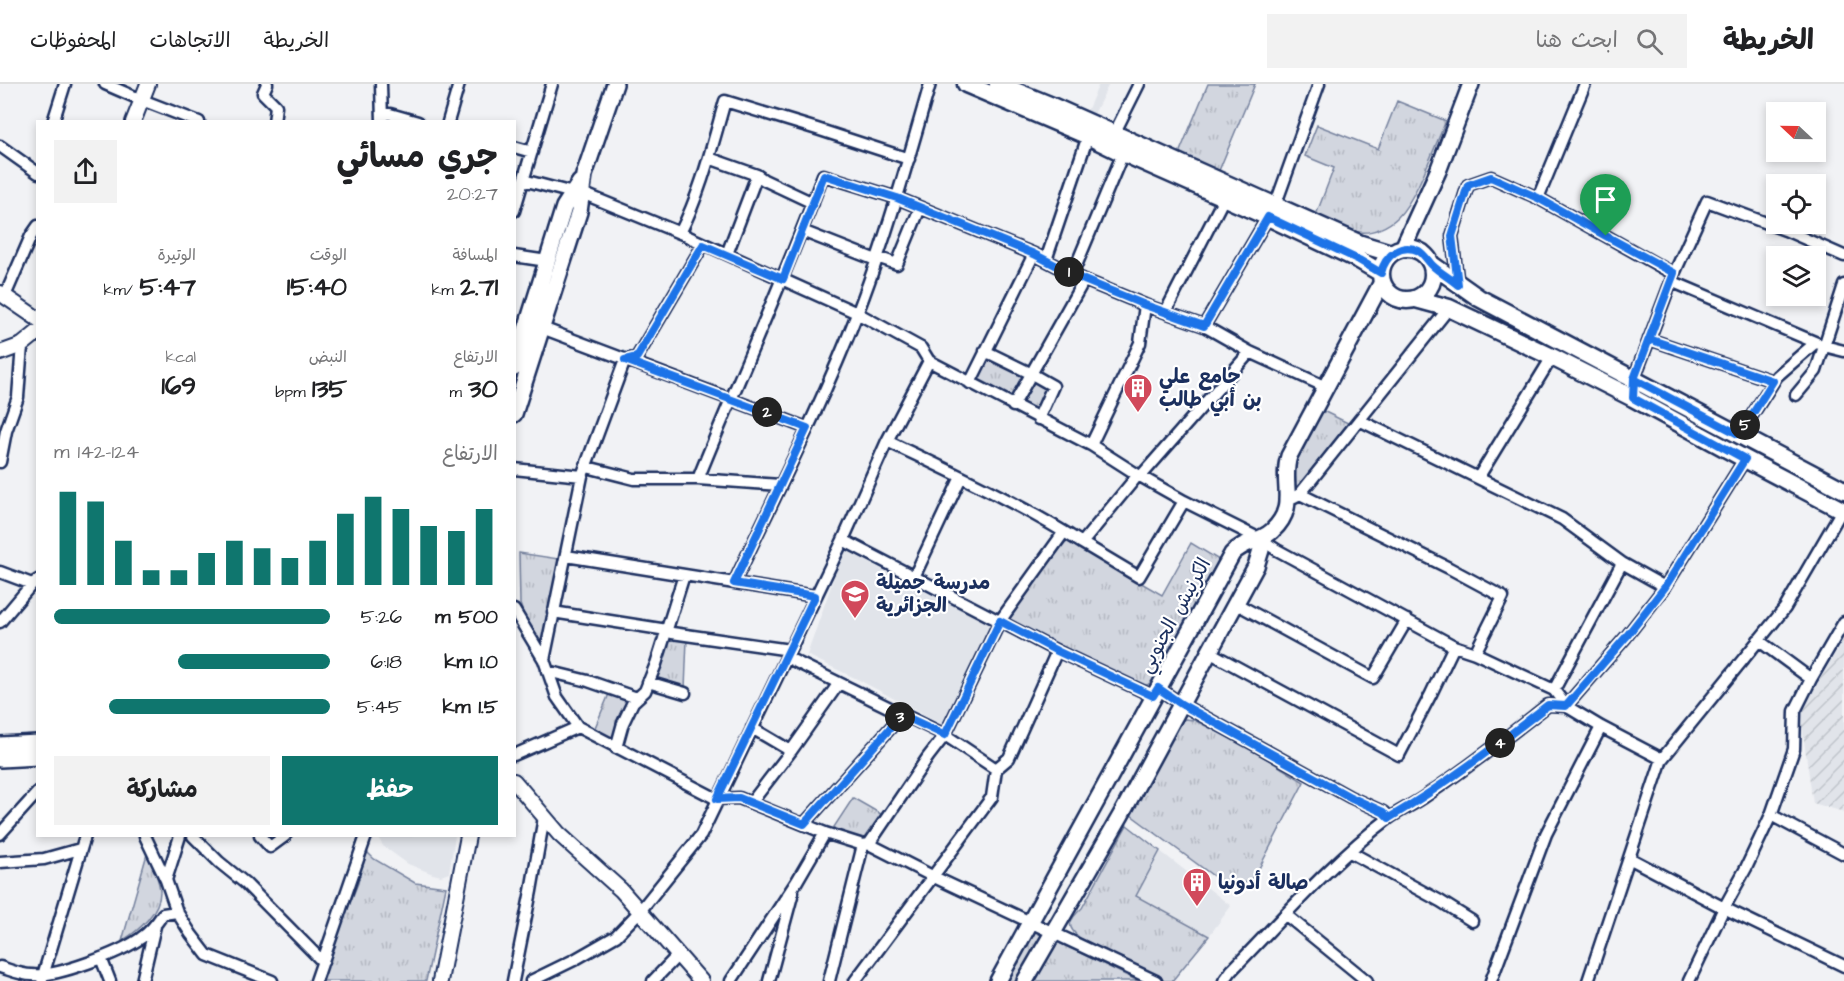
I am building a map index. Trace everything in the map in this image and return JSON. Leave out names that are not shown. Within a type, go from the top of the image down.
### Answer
[{"type":"main road","points":[[516,402],[528,327],[579,212],[578,193],[615,84]]},
{"type":"main road","points":[[966,84],[1224,198],[1271,212],[1361,244],[1397,251],[1412,249],[1420,252],[1431,264],[1432,280],[1424,294],[1416,298],[1408,300],[1393,296],[1386,290],[1381,278],[1359,260],[1271,212],[1114,134],[998,84]]},
{"type":"main road","points":[[1381,278],[1383,264],[1397,251],[1438,171],[1471,84]]},
{"type":"main road","points":[[516,362],[564,207],[578,193]]},
{"type":"main road","points":[[1431,264],[1479,298],[1844,490]]},
{"type":"main road","name":"الكرنيش الجنوبي","points":[[998,981],[1232,554],[1241,546],[1260,539],[1275,528],[1294,497],[1286,475],[1289,456],[1381,278]]},
{"type":"main road","points":[[1416,298],[1449,308],[1552,357],[1843,510]]},
{"type":"main road","points":[[1025,981],[1121,815],[1258,561],[1261,550],[1260,539]]},
{"type":"main road","points":[[0,745],[36,743]]},
{"type":"main road","points":[[0,759],[36,757]]},
{"type":"street","points":[[54,120],[65,84]]},
{"type":"street","points":[[105,84],[194,120]]},
{"type":"street","points":[[136,119],[147,84]]},
{"type":"street","points":[[267,84],[263,93],[276,106],[274,120]]},
{"type":"street","points":[[381,84],[382,118],[390,114],[411,120]]},
{"type":"street","points":[[449,120],[459,84]]},
{"type":"street","points":[[516,205],[552,84]]},
{"type":"street","points":[[734,583],[807,428],[857,313],[897,198],[930,84]]},
{"type":"street","points":[[1114,134],[1139,84]]},
{"type":"street","points":[[1204,326],[1271,212],[1318,84]]},
{"type":"street","points":[[1538,198],[1585,84]]},
{"type":"street","points":[[681,233],[709,158],[725,101],[909,159]]},
{"type":"street","points":[[1046,260],[1088,136]]},
{"type":"street","points":[[0,146],[36,172]]},
{"type":"street","points":[[516,148],[532,152]]},
{"type":"street","points":[[1073,273],[1122,153]]},
{"type":"street","points":[[709,158],[757,175],[813,203]]},
{"type":"street","points":[[727,254],[757,175]]},
{"type":"street","points":[[698,479],[730,399],[783,279],[824,175],[897,198],[1034,254],[1084,280],[1204,326],[1250,352],[1326,387]]},
{"type":"street","points":[[1458,285],[1452,236],[1468,185],[1491,177],[1538,198],[1672,277],[1820,345],[1844,351]]},
{"type":"street","points":[[523,180],[578,193],[681,233],[703,245],[857,313],[921,348],[929,361],[1091,445],[1184,501],[1260,539],[1454,646],[1475,653],[1554,690],[1566,706],[1662,759]]},
{"type":"street","points":[[1166,311],[1224,198]]},
{"type":"street","points":[[1633,398],[1634,379],[1672,277],[1707,201],[1785,230],[1844,256]]},
{"type":"street","points":[[802,231],[897,264],[920,207]]},
{"type":"street","points":[[36,229],[3,294],[36,318]]},
{"type":"street","points":[[625,360],[637,357],[703,245]]},
{"type":"street","points":[[970,383],[1034,254]]},
{"type":"street","points":[[516,256],[547,261]]},
{"type":"street","points":[[1013,406],[1084,280]]},
{"type":"street","points":[[1796,395],[1816,371],[1820,345],[1844,285]]},
{"type":"street","points":[[1091,445],[1140,343],[1145,305]]},
{"type":"street","points":[[1449,308],[1294,497],[1449,568],[1503,597],[1475,653]]},
{"type":"street","points":[[528,327],[625,360],[807,428]]},
{"type":"street","points":[[0,353],[22,345],[36,334]]},
{"type":"street","points":[[1649,339],[1773,381]]},
{"type":"street","points":[[0,462],[6,430],[18,397],[22,345]]},
{"type":"street","points":[[1738,434],[1777,376],[1820,345]]},
{"type":"street","points":[[985,351],[1053,386],[1038,419]]},
{"type":"street","points":[[1082,543],[1250,352]]},
{"type":"street","points":[[1478,478],[1552,357]]},
{"type":"street","points":[[546,665],[553,612],[585,472],[625,360]]},
{"type":"street","points":[[531,981],[616,936],[640,911],[700,836],[843,540],[887,441],[929,361]]},
{"type":"street","points":[[1359,420],[1562,519],[1622,563],[1665,587]]},
{"type":"street","points":[[887,441],[961,477],[1064,532],[1139,577],[1184,501]]},
{"type":"street","points":[[1566,706],[1626,637],[1665,587],[1745,459]]},
{"type":"street","points":[[516,469],[585,472],[634,479],[698,479],[780,485]]},
{"type":"street","points":[[914,577],[961,477]]},
{"type":"street","points":[[1588,981],[1662,759],[1785,608],[1843,510]]},
{"type":"street","points":[[829,981],[866,844],[945,735],[1000,621],[1064,532]]},
{"type":"street","points":[[843,540],[1057,651],[1181,704],[1350,797],[1383,812],[1389,818]]},
{"type":"street","points":[[566,556],[815,596]]},
{"type":"street","points":[[1554,690],[1622,563]]},
{"type":"street","points":[[0,572],[35,582],[0,622]]},
{"type":"street","points":[[616,748],[623,723],[637,698],[645,691],[684,575]]},
{"type":"street","points":[[1235,603],[1373,678],[1407,620]]},
{"type":"street","points":[[553,612],[667,630],[672,633],[788,653],[839,683],[945,735],[996,768]]},
{"type":"street","points":[[516,613],[546,665],[557,697],[578,727],[717,799],[739,798],[825,833],[866,844],[1156,981]]},
{"type":"street","points":[[1689,981],[1771,815],[1794,749],[1795,711],[1844,622]]},
{"type":"street","points":[[1758,640],[1811,679]]},
{"type":"street","points":[[1209,652],[1399,755],[1454,646]]},
{"type":"street","points":[[855,981],[992,797],[996,768],[1009,758],[1057,651]]},
{"type":"street","points":[[546,665],[637,698]]},
{"type":"street","points":[[648,681],[684,693]]},
{"type":"street","points":[[751,803],[839,683]]},
{"type":"street","points":[[1224,981],[1286,915],[1350,852],[1389,818],[1425,797],[1463,770],[1548,705],[1566,706]]},
{"type":"street","points":[[804,824],[902,715]]},
{"type":"street","points":[[516,754],[578,727]]},
{"type":"street","points":[[1491,981],[1546,834],[1601,727]]},
{"type":"street","points":[[752,728],[791,751]]},
{"type":"street","points":[[516,783],[559,834],[621,890],[701,981]]},
{"type":"street","points":[[0,834],[36,794]]},
{"type":"street","points":[[1771,815],[1844,854]]},
{"type":"street","points":[[513,981],[544,817]]},
{"type":"street","points":[[731,981],[825,833]]},
{"type":"street","points":[[43,977],[85,837]]},
{"type":"street","points":[[145,837],[166,880],[177,912],[207,955],[272,981]]},
{"type":"street","points":[[166,880],[180,837]]},
{"type":"street","points":[[194,837],[219,862],[245,883],[323,962]]},
{"type":"street","points":[[261,837],[270,848],[284,837]]},
{"type":"street","points":[[316,981],[366,837]]},
{"type":"street","points":[[440,981],[468,837]]},
{"type":"street","points":[[0,862],[44,859],[80,849]]},
{"type":"street","points":[[1350,852],[1472,921]]},
{"type":"street","points":[[1629,858],[1724,908],[1844,966]]},
{"type":"street","points":[[769,981],[795,883]]},
{"type":"street","points":[[0,967],[43,977],[69,969],[123,949],[142,938],[163,914],[177,912]]},
{"type":"street","points":[[1286,915],[1367,981]]},
{"type":"street","points":[[142,981],[155,925]]},
{"type":"street","points":[[653,981],[678,955]]},
{"type":"street","points":[[100,958],[110,981]]},
{"type":"shaded area","points":[[1099,84],[1109,84],[1094,114],[1087,111]]},
{"type":"shaded area","points":[[844,549],[908,584],[993,624],[943,725],[807,655]]},
{"type":"shaded area","points":[[1844,639],[1844,812],[1813,803],[1800,713]]},
{"type":"shaded area","points":[[379,837],[455,837],[449,873],[441,876],[408,864],[383,846]]},
{"type":"shaded area","name":"صالة أدونيا","points":[[1160,851],[1231,906],[1209,936],[1135,896]]},
{"type":"green space","points":[[1208,84],[1255,84],[1218,173],[1178,156]]},
{"type":"green space","points":[[1397,101],[1446,121],[1412,198],[1405,208],[1398,217],[1385,226],[1375,231],[1364,232],[1348,230],[1316,215],[1334,168],[1305,156],[1317,125],[1378,149]]},
{"type":"green space","points":[[987,355],[1026,375],[1013,400],[974,380]]},
{"type":"green space","points":[[1032,379],[1051,389],[1039,413],[1020,404]]},
{"type":"green space","points":[[1323,411],[1348,423],[1296,489],[1295,466],[1298,455]]},
{"type":"green space","points":[[1067,540],[1162,595],[1191,543],[1219,560],[1154,680],[1147,685],[1140,685],[1006,618]]},
{"type":"green space","points":[[519,553],[559,559],[541,647],[526,621],[520,604]]},
{"type":"green space","points":[[670,637],[687,639],[685,689],[654,678]]},
{"type":"green space","points":[[609,694],[630,702],[612,741],[594,730]]},
{"type":"green space","points":[[1185,719],[1194,720],[1248,747],[1304,782],[1255,876],[1242,885],[1227,886],[1131,815],[1181,722]]},
{"type":"green space","points":[[853,798],[881,814],[862,841],[832,830]]},
{"type":"green space","points":[[1127,825],[1160,851],[1136,896],[1209,936],[1172,981],[1164,981],[1080,938],[1072,930],[1070,923],[1082,908]]},
{"type":"green space","points":[[365,850],[374,859],[415,883],[446,887],[426,981],[319,981],[358,883]]},
{"type":"green space","points":[[147,854],[160,890],[157,906],[135,932],[122,941]]},
{"type":"green space","points":[[1033,930],[1138,981],[1007,981]]},
{"type":"place","name":"جامع علي بن أبي طالب","points":[[1138,414]]},
{"type":"place","name":"مدرسة جميلة الجزائرية","points":[[855,620]]},
{"type":"place","name":"صالة أدونيا","points":[[1197,908]]},
{"type":"route","points":[[1606,236],[1538,198],[1491,177],[1468,185],[1452,236],[1458,285],[1431,264],[1427,257],[1412,249],[1403,248],[1391,253],[1383,264],[1381,273],[1359,260],[1268,217],[1204,326],[1084,280],[1034,254],[897,198],[824,175],[783,279],[703,245],[637,357],[625,360],[807,428],[734,583],[815,596],[717,799],[739,798],[804,824],[902,715],[945,735],[1000,621],[1057,651],[1153,696],[1158,688],[1181,704],[1350,797],[1383,812],[1389,818],[1425,797],[1491,750],[1548,705],[1566,706],[1626,637],[1665,587],[1745,459],[1633,398],[1634,379],[1649,339],[1773,381],[1738,434],[1634,379],[1649,339],[1674,273],[1606,236]]}]
